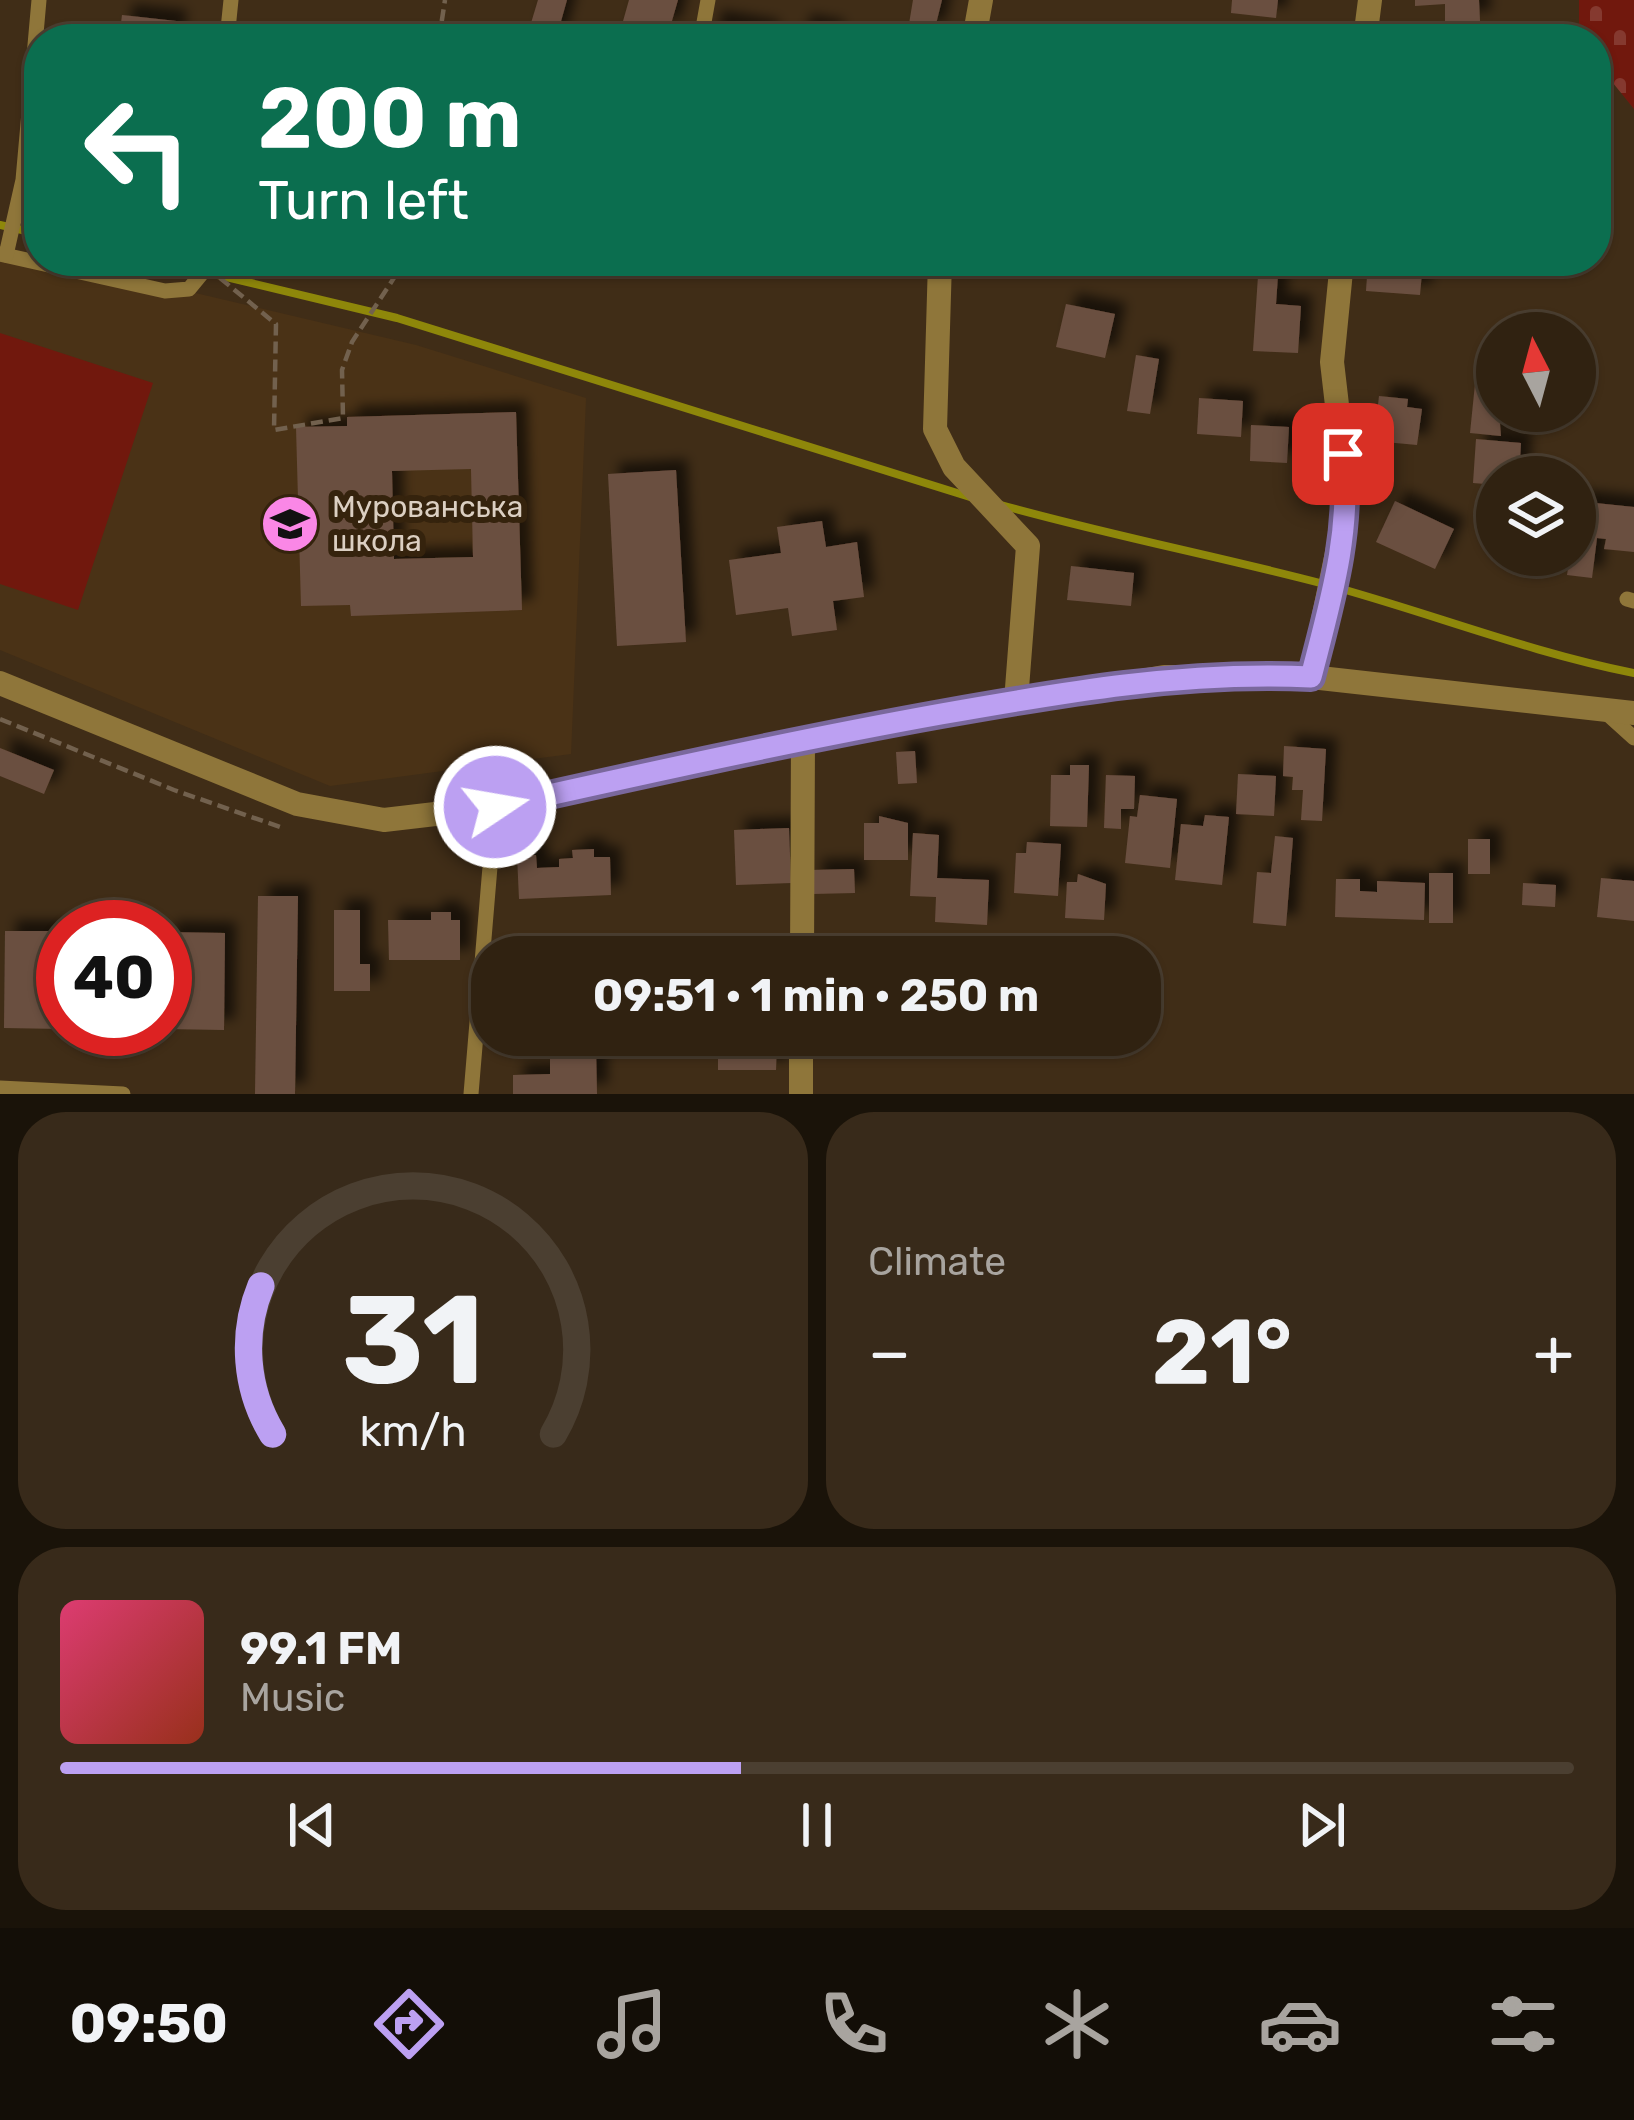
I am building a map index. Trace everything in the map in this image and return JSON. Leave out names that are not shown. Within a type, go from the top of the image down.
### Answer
[{"type":"street","points":[[940,276],[935,429],[954,467],[1028,546],[1016,701]]},
{"type":"street","points":[[1311,677],[1342,548],[1348,500],[1332,362],[1341,276]]},
{"type":"street","points":[[0,683],[297,804],[384,820],[495,807],[803,739],[1165,677],[1311,677],[1634,712]]},
{"type":"street","points":[[802,936],[803,739]]},
{"type":"street","points":[[801,1056],[801,1094]]},
{"type":"lane","points":[[5,252],[16,209],[24,136]]},
{"type":"lane","points":[[103,276],[165,291],[189,289],[197,276]]},
{"type":"lane","points":[[1601,708],[1634,737]]},
{"type":"lane","points":[[471,1094],[495,807]]},
{"type":"lane","points":[[0,1088],[123,1094]]},
{"type":"path","points":[[220,276],[275,324],[274,430],[343,418],[342,370],[362,327],[396,276]]},
{"type":"shaded area","name":"Мурованська школа","points":[[0,247],[24,253],[24,276],[123,276],[416,345],[586,398],[571,754],[330,786],[0,650]]},
{"type":"green space","points":[[1579,0],[1634,0],[1634,109],[1611,81],[1611,24],[1579,24]]},
{"type":"green space","points":[[0,333],[153,383],[78,610],[0,584]]},
{"type":"building","points":[[538,0],[567,0],[560,24],[531,24]]},
{"type":"building","points":[[629,0],[678,0],[671,24],[622,24]]},
{"type":"building","points":[[913,0],[942,0],[936,24],[909,24]]},
{"type":"building","points":[[1232,0],[1278,0],[1276,18],[1231,13]]},
{"type":"building","points":[[1415,0],[1479,0],[1480,21],[1445,23],[1445,4],[1415,6]]},
{"type":"building","points":[[122,15],[176,21],[176,24],[121,24]]},
{"type":"building","points":[[1258,276],[1278,276],[1276,304],[1301,306],[1298,353],[1253,351]]},
{"type":"building","points":[[1367,276],[1422,276],[1420,295],[1366,291]]},
{"type":"building","points":[[1066,304],[1115,314],[1105,358],[1056,347]]},
{"type":"building","points":[[1136,355],[1159,359],[1150,414],[1127,411]]},
{"type":"building","points":[[1476,384],[1476,432],[1501,432],[1501,436],[1470,433]]},
{"type":"building","points":[[1379,396],[1408,399],[1407,407],[1422,409],[1417,445],[1374,441]]},
{"type":"building","points":[[1199,398],[1243,401],[1241,437],[1197,434]]},
{"type":"building","points":[[516,412],[522,610],[351,616],[350,605],[301,606],[296,427],[347,426],[347,417]],"holes":[[[471,469],[473,557],[394,559],[392,471]]]},
{"type":"building","points":[[1251,425],[1289,427],[1287,463],[1250,461]]},
{"type":"building","points":[[1476,439],[1521,443],[1520,456],[1476,456],[1473,483]]},
{"type":"building","points":[[676,470],[686,642],[617,646],[608,474]]},
{"type":"building","points":[[1395,501],[1454,529],[1435,569],[1376,542]]},
{"type":"building","points":[[1596,503],[1634,507],[1634,552],[1604,549],[1606,539],[1597,538],[1596,546]]},
{"type":"building","points":[[822,521],[826,547],[857,542],[864,597],[833,601],[837,630],[792,636],[788,608],[736,615],[729,560],[781,553],[777,527]]},
{"type":"building","points":[[1071,566],[1134,573],[1131,606],[1067,600]]},
{"type":"building","points":[[1284,746],[1326,749],[1322,821],[1301,820],[1303,790],[1292,790],[1293,777],[1283,776]]},
{"type":"building","points":[[0,748],[54,770],[44,794],[0,776]]},
{"type":"building","points":[[915,751],[917,783],[898,784],[896,752]]},
{"type":"building","points":[[1070,765],[1089,765],[1087,827],[1050,826],[1051,775],[1070,775]]},
{"type":"building","points":[[1238,774],[1276,776],[1274,816],[1236,814]]},
{"type":"building","points":[[1106,775],[1135,776],[1134,809],[1121,809],[1121,829],[1104,828]]},
{"type":"building","points":[[1140,795],[1177,799],[1170,868],[1125,863],[1130,816],[1137,817]]},
{"type":"building","points":[[1205,815],[1229,817],[1222,885],[1175,880],[1181,824],[1203,826]]},
{"type":"building","points":[[879,816],[908,823],[908,860],[864,860],[864,823],[879,823]]},
{"type":"building","points":[[789,828],[791,883],[736,885],[734,830]]},
{"type":"building","points":[[913,833],[939,835],[937,878],[989,880],[987,925],[935,922],[936,897],[910,896]]},
{"type":"building","points":[[1275,836],[1293,838],[1286,926],[1253,923],[1257,872],[1271,873]]},
{"type":"building","points":[[1468,839],[1490,839],[1490,874],[1468,874]]},
{"type":"building","points":[[1027,842],[1061,844],[1058,896],[1014,893],[1016,853],[1026,853]]},
{"type":"building","points":[[594,849],[594,857],[610,857],[611,895],[519,899],[517,855],[536,855],[537,868],[559,867],[559,859],[573,858],[572,850]]},
{"type":"building","points":[[854,869],[855,893],[812,894],[811,870]]},
{"type":"building","points":[[1429,873],[1453,873],[1453,923],[1429,923]]},
{"type":"building","points":[[1078,874],[1106,884],[1104,920],[1065,918],[1067,882],[1077,882]]},
{"type":"building","points":[[1601,878],[1634,881],[1634,921],[1597,917]]},
{"type":"building","points":[[1336,879],[1360,879],[1360,891],[1377,892],[1377,881],[1425,883],[1424,920],[1335,917]]},
{"type":"building","points":[[1523,883],[1556,885],[1555,907],[1522,905]]},
{"type":"building","points":[[258,896],[298,896],[295,1094],[255,1094]]},
{"type":"building","points":[[334,910],[360,910],[360,964],[370,964],[370,991],[334,991]]},
{"type":"building","points":[[431,912],[451,912],[451,920],[460,920],[460,960],[389,960],[388,920],[431,920]]},
{"type":"building","points":[[5,931],[36,931],[36,1029],[4,1028]]},
{"type":"building","points":[[192,932],[225,933],[224,1030],[192,1029]]},
{"type":"building","points":[[550,1056],[596,1056],[597,1094],[513,1094],[513,1075],[550,1074]]},
{"type":"building","points":[[718,1056],[776,1056],[776,1070],[718,1070]]},
{"type":"waterway","points":[[0,225],[24,231]]},
{"type":"waterway","points":[[222,276],[397,318],[970,497]]},
{"type":"waterway","points":[[1001,505],[1324,584],[1634,673]]},
{"type":"place","name":"Мурованська школа","points":[[290,524]]},
{"type":"route","points":[[495,807],[803,739],[1127,683],[1221,674],[1311,677],[1342,548],[1348,500],[1343,454]]}]
